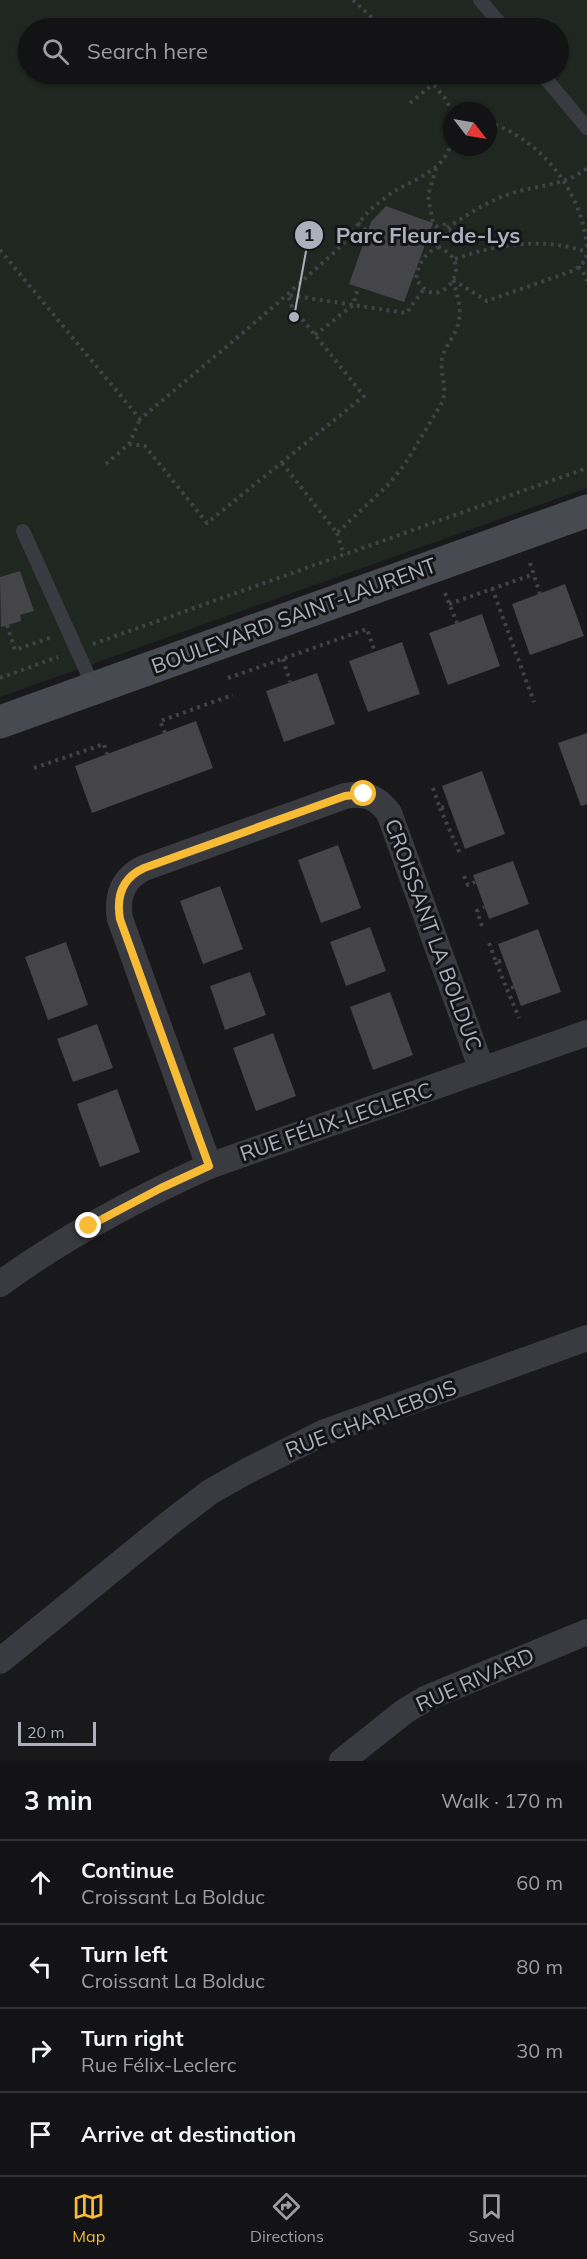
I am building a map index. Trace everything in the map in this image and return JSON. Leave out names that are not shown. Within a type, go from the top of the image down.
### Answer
[{"type":"street","name":"BOULEVARD SAINT-LAURENT","points":[[0,722],[587,511]]},
{"type":"street","name":"CROISSANT LA BOLDUC","points":[[209,1166],[120,919],[118,909],[122,887],[127,878],[144,868],[345,796],[364,794],[381,803],[389,813],[482,1070]]},
{"type":"street","name":"RUE FÉLIX-LECLERC","points":[[0,1284],[89,1226],[209,1166],[587,1033]]},
{"type":"street","name":"RUE CHARLEBOIS","points":[[0,1661],[172,1521],[210,1492],[247,1471],[325,1432],[587,1338]]},
{"type":"street","name":"RUE RIVARD","points":[[342,1761],[405,1711],[427,1698],[587,1632]]},
{"type":"lane","points":[[480,0],[495,18]]},
{"type":"lane","points":[[550,84],[587,128]]},
{"type":"lane","points":[[23,531],[94,688]]},
{"type":"path","points":[[354,0],[372,18]]},
{"type":"path","points":[[410,103],[433,84],[447,102]]},
{"type":"path","points":[[453,279],[487,301],[578,267],[585,261],[586,230],[565,182],[534,148],[518,135],[497,126]]},
{"type":"path","points":[[106,464],[129,444],[140,419],[288,295],[340,246],[374,207],[396,189],[420,180],[446,156]]},
{"type":"path","points":[[437,166],[428,196],[433,223],[442,231]]},
{"type":"path","points":[[442,231],[484,206],[510,194],[565,182],[578,176],[587,168]]},
{"type":"path","points":[[358,223],[368,232]]},
{"type":"path","points":[[438,247],[445,223]]},
{"type":"path","points":[[442,231],[455,229]]},
{"type":"path","points":[[455,259],[481,250],[518,244],[546,245],[587,252]]},
{"type":"path","points":[[438,247],[447,250],[455,259],[457,267],[448,287],[440,292],[432,293],[424,289],[416,279],[418,265],[430,251],[438,247]]},
{"type":"path","points":[[0,250],[140,419]]},
{"type":"path","points":[[578,267],[583,271],[587,281]]},
{"type":"path","points":[[337,533],[388,485],[405,464],[443,401],[445,392],[441,363],[443,354],[460,322],[460,307],[453,279]]},
{"type":"path","points":[[315,335],[353,305],[358,288]]},
{"type":"path","points":[[403,320],[424,289]]},
{"type":"path","points":[[288,295],[406,313]]},
{"type":"path","points":[[129,444],[145,446],[207,523],[364,396],[298,314],[295,316],[288,295]]},
{"type":"path","points":[[282,463],[337,533],[344,555]]},
{"type":"path","name":"BOULEVARD SAINT-LAURENT","points":[[96,644],[587,468]]},
{"type":"path","points":[[449,604],[534,574]]},
{"type":"path","points":[[492,588],[534,702]]},
{"type":"path","points":[[8,625],[15,650],[54,637]]},
{"type":"path","points":[[228,678],[367,629],[375,652]]},
{"type":"path","points":[[0,678],[61,656]]},
{"type":"path","points":[[283,658],[290,682]]},
{"type":"path","points":[[165,733],[160,721],[233,695]]},
{"type":"path","points":[[34,768],[104,744],[107,754]]},
{"type":"path","points":[[433,788],[461,856]]},
{"type":"path","points":[[440,808],[449,806]]},
{"type":"path","points":[[452,835],[459,832]]},
{"type":"path","points":[[464,876],[468,885],[476,882]]},
{"type":"path","points":[[482,926],[477,911],[484,908]]},
{"type":"path","points":[[489,943],[519,1018]]},
{"type":"path","points":[[496,962],[504,960]]},
{"type":"path","points":[[507,989],[514,987]]},
{"type":"shaded area","points":[[0,0],[587,0],[587,488],[0,697]]},
{"type":"building","points":[[386,206],[433,223],[404,302],[349,284],[371,222]]},
{"type":"building","points":[[20,571],[34,611],[20,615],[21,621],[1,627],[0,577]]},
{"type":"building","points":[[565,584],[584,636],[530,655],[512,604]]},
{"type":"building","points":[[482,614],[500,666],[448,685],[429,633]]},
{"type":"building","points":[[402,642],[420,694],[368,712],[349,661]]},
{"type":"building","points":[[317,673],[335,724],[284,742],[266,691]]},
{"type":"building","points":[[196,721],[213,768],[92,813],[75,766]]},
{"type":"building","points":[[587,733],[587,804],[581,806],[558,743]]},
{"type":"building","points":[[482,771],[505,834],[465,849],[442,786]]},
{"type":"building","points":[[338,845],[361,908],[321,923],[298,860]]},
{"type":"building","points":[[513,861],[529,904],[489,919],[473,875]]},
{"type":"building","points":[[220,886],[243,949],[203,964],[180,901]]},
{"type":"building","points":[[370,927],[386,971],[346,986],[330,942]]},
{"type":"building","points":[[538,929],[561,992],[521,1006],[498,944]]},
{"type":"building","points":[[66,942],[88,1005],[48,1020],[25,957]]},
{"type":"building","points":[[250,972],[266,1015],[225,1030],[210,986]]},
{"type":"building","points":[[390,992],[413,1055],[373,1070],[350,1007]]},
{"type":"building","points":[[97,1024],[113,1068],[73,1082],[57,1039]]},
{"type":"building","points":[[273,1033],[296,1096],[256,1111],[233,1048]]},
{"type":"building","points":[[117,1089],[140,1152],[100,1167],[77,1104]]},
{"type":"place","name":"Parc Fleur-de-Lys","points":[[294,317]]},
{"type":"route","points":[[89,1226],[209,1166],[120,919],[118,909],[120,897],[127,878],[144,868],[345,796],[364,794]]}]
